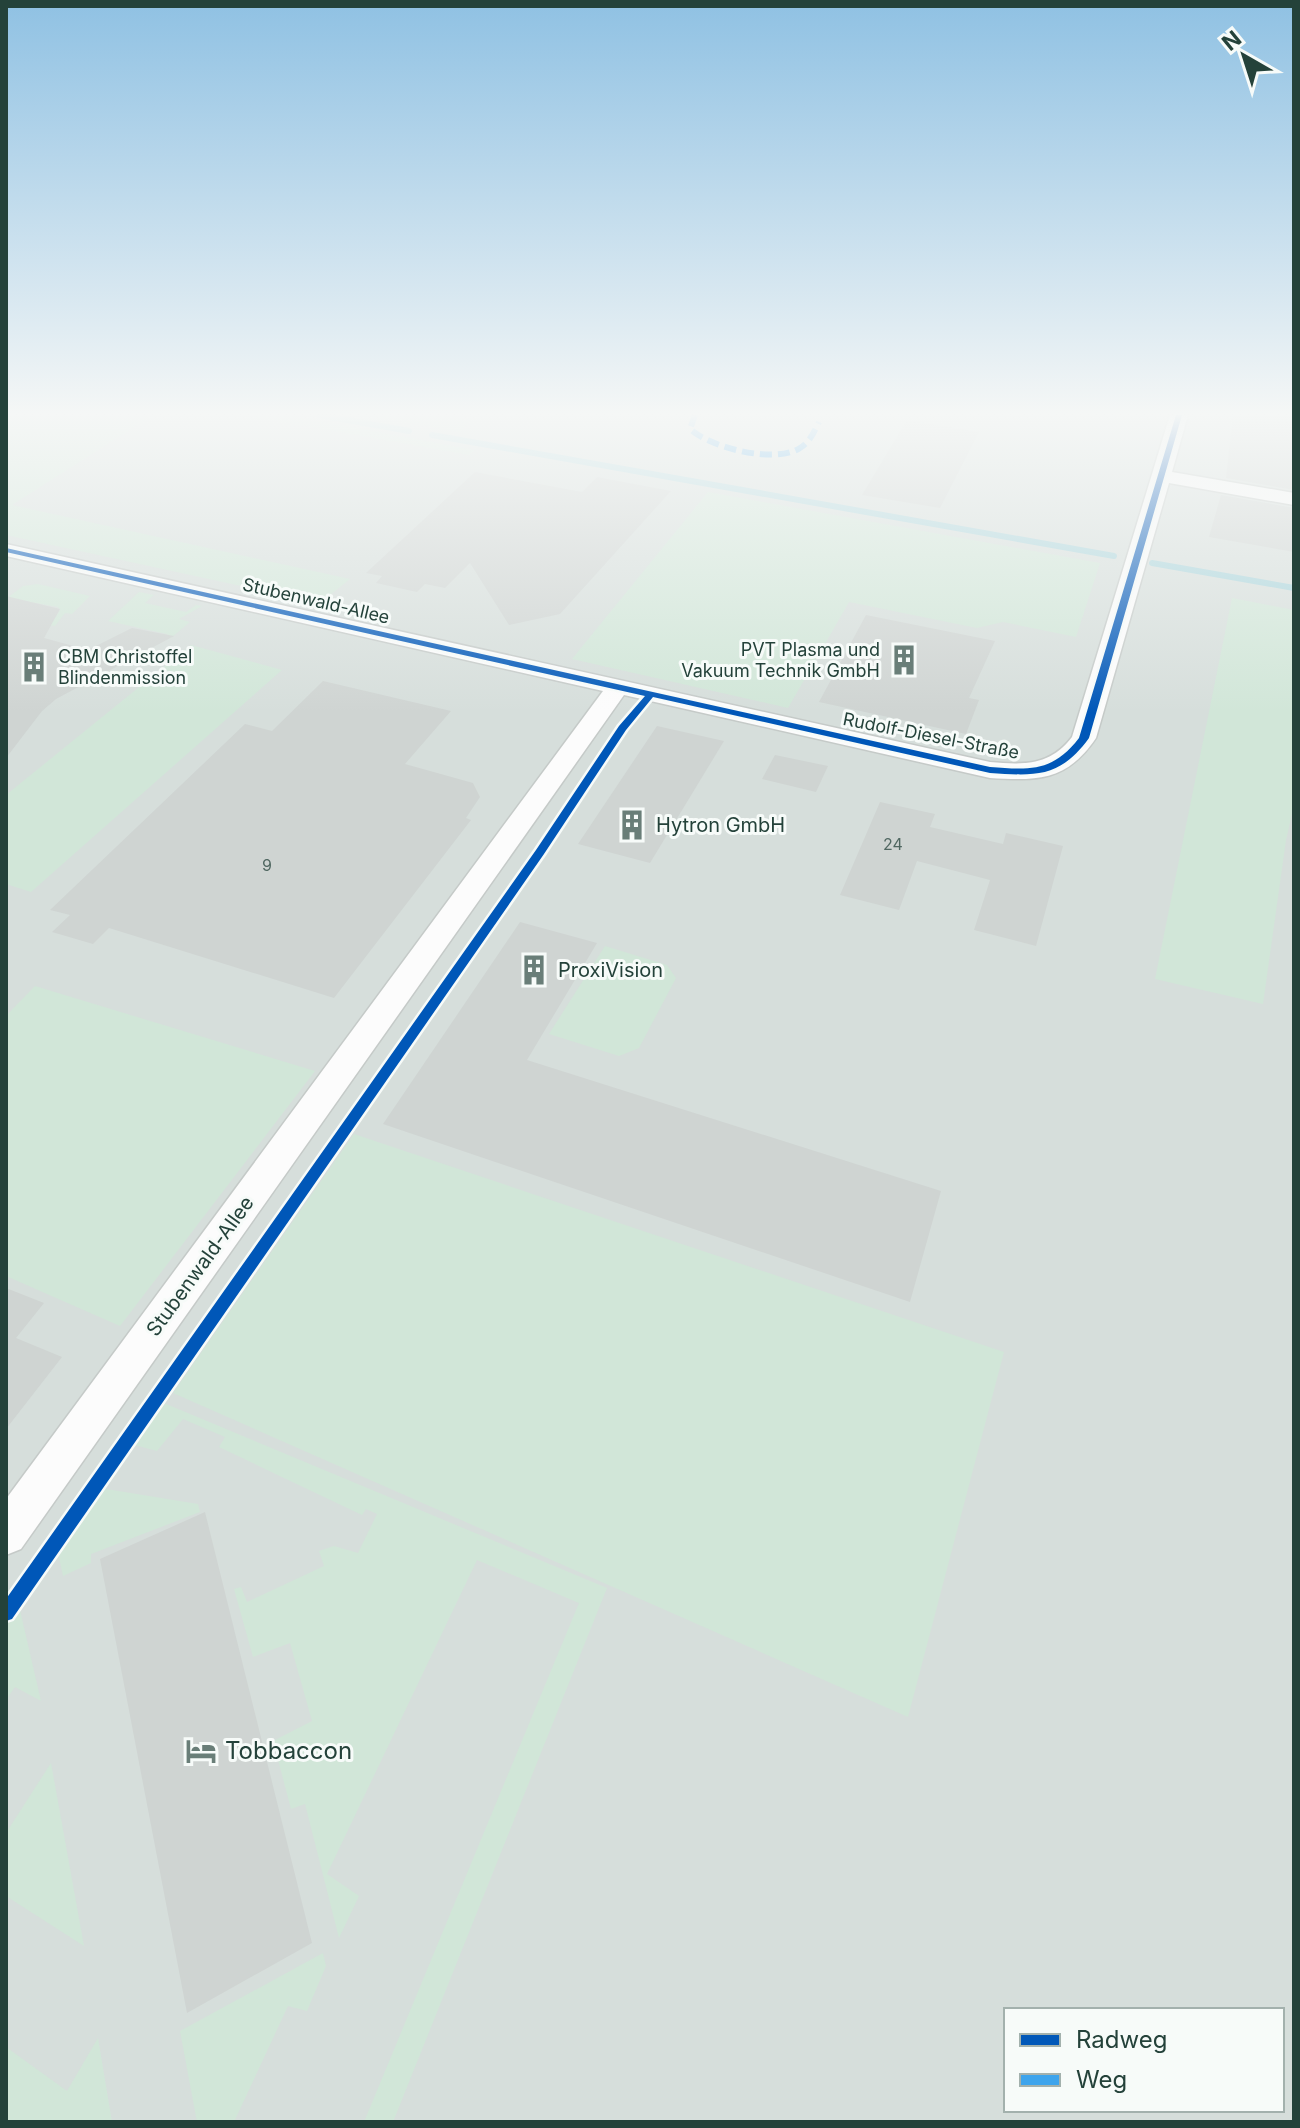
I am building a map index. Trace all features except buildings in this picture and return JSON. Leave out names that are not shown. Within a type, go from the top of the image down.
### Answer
[{"type":"street","name":"Rudolf-Diesel-Straße","points":[[617,688],[990,770],[1026,772],[1053,768],[1072,757],[1084,738],[1150,514]]},
{"type":"street","name":"Stubenwald-Allee","points":[[6,550],[617,688],[6,1534]]},
{"type":"shaded area","points":[[6,514],[1294,514],[1294,2122],[6,2122]]},
{"type":"green space","points":[[6,514],[55,514],[350,579],[320,603],[6,535]]},
{"type":"green space","points":[[690,514],[831,514],[1100,563],[1076,637],[1003,622],[977,628],[849,602],[788,708],[572,659]]},
{"type":"green space","points":[[38,584],[90,596],[72,614],[65,613],[55,626],[50,625],[60,610],[58,607],[7,598],[23,586]]},
{"type":"green space","points":[[139,592],[154,595],[145,603],[186,612],[196,605],[202,606],[179,619],[190,622],[171,638],[167,634],[108,621]]},
{"type":"green space","points":[[1232,598],[1294,610],[1294,805],[1286,840],[1263,1004],[1155,979]]},
{"type":"green space","points":[[191,645],[282,670],[31,892],[6,884],[6,795]]},
{"type":"green space","points":[[605,946],[667,965],[676,978],[639,1048],[619,1056],[549,1034]]},
{"type":"green space","points":[[35,986],[315,1071],[120,1326],[6,1276],[6,1016]]},
{"type":"green space","points":[[354,1134],[1004,1352],[908,1717],[173,1393]]},
{"type":"green space","points":[[159,1401],[607,1588],[393,2122],[364,2122],[579,1603],[477,1560],[327,1874],[359,1896],[339,1938],[305,1804],[291,1809],[273,1741],[312,1721],[290,1643],[253,1657],[234,1589],[241,1587],[247,1602],[324,1566],[319,1551],[334,1546],[358,1553],[377,1514],[366,1509],[362,1515],[219,1447],[225,1437],[183,1419],[157,1451],[131,1444]]},
{"type":"green space","points":[[100,1488],[198,1504],[200,1512],[91,1554],[91,1563],[63,1576],[57,1548]]},
{"type":"green space","points":[[16,1609],[20,1610],[41,1701],[15,1687],[6,1700],[6,1622]]},
{"type":"green space","points":[[51,1763],[84,1946],[6,1896],[6,1833]]},
{"type":"green space","points":[[323,1953],[326,1966],[307,2011],[288,2006],[234,2122],[197,2122],[180,2031]]},
{"type":"green space","points":[[98,2038],[112,2122],[6,2122],[6,2047],[67,2091]]},
{"type":"waterway","points":[[879,514],[1114,556]]},
{"type":"waterway","points":[[1152,563],[1294,588]]},
{"type":"cycle path","points":[[6,550],[990,770],[1019,772],[1054,766],[1075,751],[1084,738],[1150,514]]},
{"type":"cycle path","points":[[6,1613],[540,852],[622,728],[650,695]]},
{"type":"place","name":"PVT Plasma und Vakuum Technik GmbH","points":[[904,660]]},
{"type":"place","name":"CBM Christoffel Blindenmission","points":[[34,667]]},
{"type":"place","name":"Hytron GmbH","points":[[632,825]]},
{"type":"place","name":"ProxiVision","points":[[534,970]]},
{"type":"place","name":"Tobbaccon","points":[[201,1751]]}]
